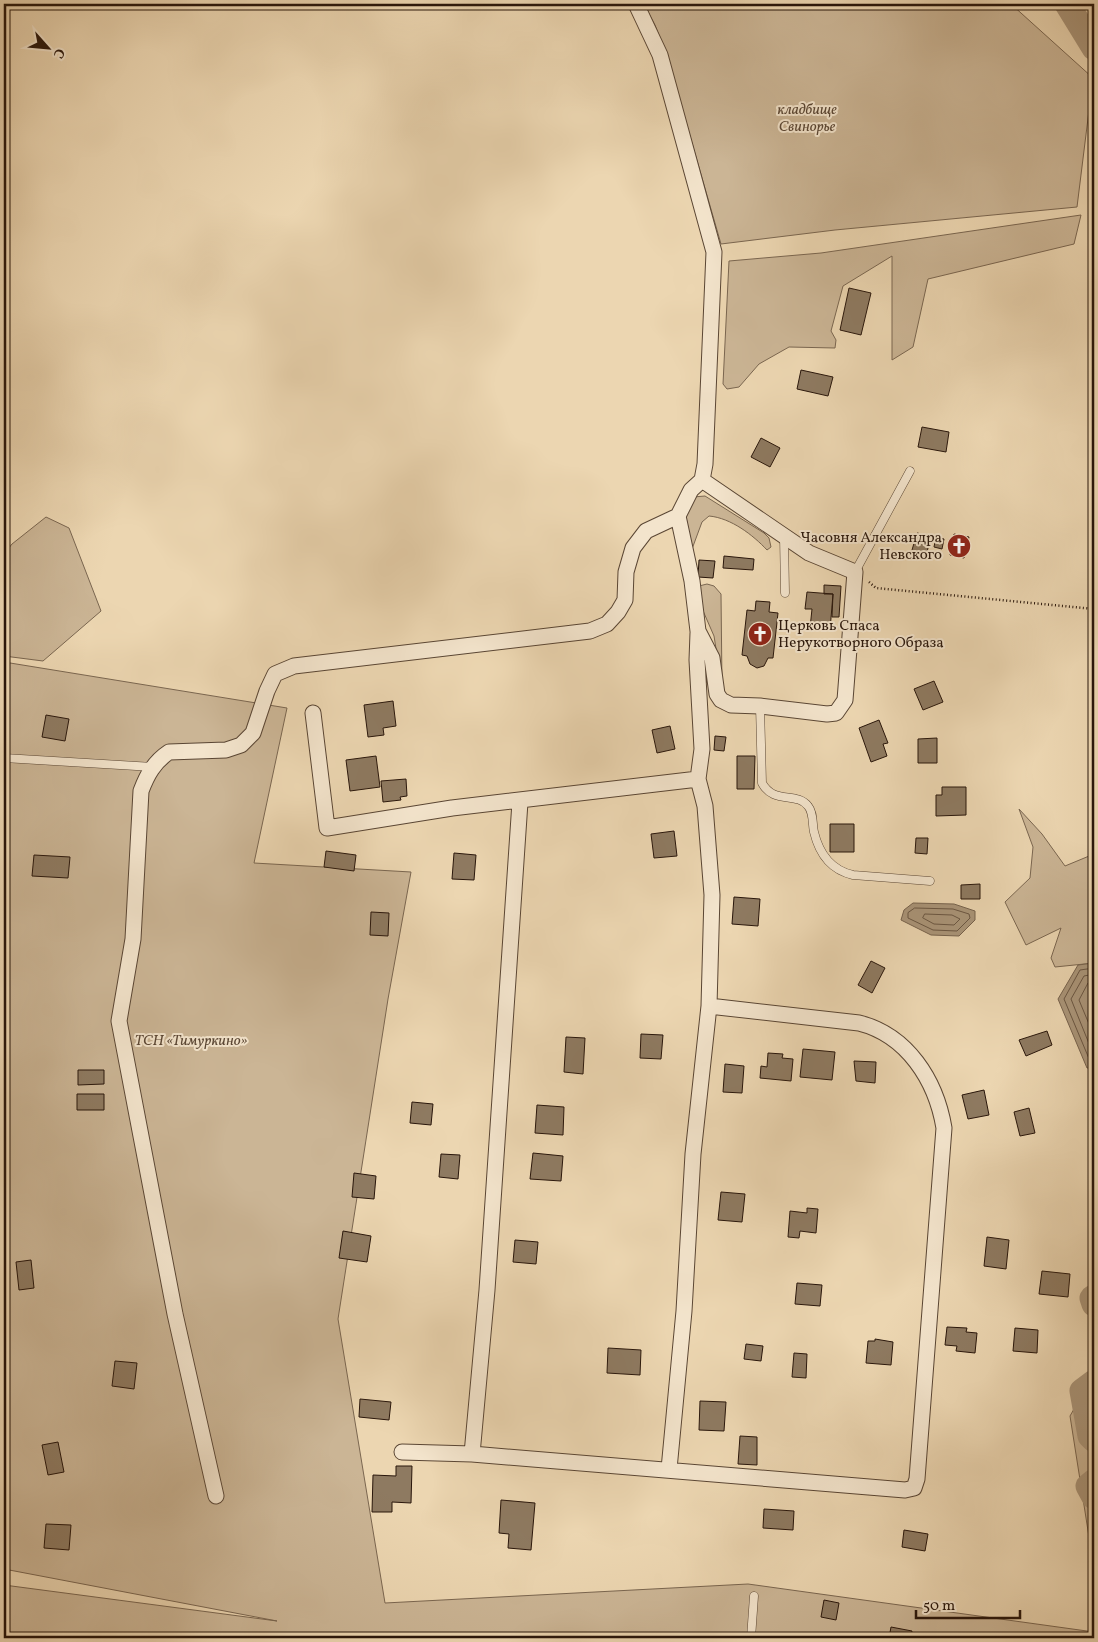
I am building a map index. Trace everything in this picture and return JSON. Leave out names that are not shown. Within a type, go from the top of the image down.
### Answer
[{"type":"street","points":[[216,1496],[168,1276],[119,1021],[133,939],[141,792],[147,775],[161,757],[169,752],[226,750],[241,744],[253,733],[267,691],[275,674],[294,666],[590,632],[607,624],[618,612],[625,600],[626,572],[633,548],[646,531],[678,516],[691,490],[702,480],[706,454],[714,252],[660,55],[636,4]]},
{"type":"street","points":[[698,632],[712,658],[718,694],[721,700],[731,705],[760,706],[827,714],[836,713],[845,700],[855,572],[809,553],[702,480]]},
{"type":"street","points":[[669,1469],[684,1311],[693,1154],[709,1006],[712,895],[705,806],[698,779],[702,750],[696,660],[698,632],[692,581],[678,516]]},
{"type":"street","points":[[313,713],[327,828],[452,808],[520,802],[698,779]]},
{"type":"street","points":[[472,1454],[487,1290],[520,802]]},
{"type":"street","points":[[402,1452],[472,1454],[905,1490],[914,1488],[917,1479],[944,1128],[936,1097],[921,1068],[902,1045],[876,1027],[859,1023],[709,1006]]},
{"type":"lane","points":[[855,572],[910,471]]},
{"type":"lane","points":[[784,536],[785,593]]},
{"type":"lane","points":[[760,706],[762,783],[774,795],[807,804],[811,812],[814,832],[820,848],[830,864],[853,875],[930,881]]},
{"type":"lane","points":[[4,758],[153,767]]},
{"type":"lane","points":[[751,1638],[754,1596]]},
{"type":"path","points":[[855,572],[876,588],[1093,609]]},
{"type":"green space","name":"кладбище Свинорье","points":[[644,4],[1011,4],[1093,78],[1077,207],[835,230],[721,244],[667,56],[655,25]]},
{"type":"green space","points":[[1081,215],[1074,244],[928,279],[913,347],[892,360],[892,256],[843,286],[831,331],[836,340],[835,348],[789,347],[759,364],[739,387],[727,389],[723,384],[729,261],[821,253]]},
{"type":"green space","points":[[705,496],[764,533],[769,538],[771,547],[767,550],[741,528],[717,517],[709,516],[702,522],[692,549],[685,512],[693,497]]},
{"type":"green space","points":[[46,517],[69,528],[101,611],[43,661],[4,656],[4,554],[12,544]]},
{"type":"green space","points":[[707,584],[714,586],[721,594],[722,686],[714,636],[697,597],[699,586]]},
{"type":"green space","name":"ТСН «Тимуркино»","points":[[4,662],[287,708],[254,863],[411,872],[388,999],[338,1319],[385,1603],[748,1584],[1094,1632],[1094,1638],[4,1638],[4,1585],[277,1621],[4,1569]]},
{"type":"green space","points":[[1019,809],[1042,834],[1065,866],[1094,854],[1094,963],[1055,967],[1051,958],[1061,928],[1026,945],[1005,902],[1030,878],[1033,847]]},
{"type":"green space","points":[[1094,1374],[1094,1544],[1089,1537],[1070,1416]]},
{"type":"water","points":[[913,903],[954,904],[975,911],[975,920],[959,936],[931,935],[901,920],[904,910]]},
{"type":"water","points":[[1094,963],[1094,1068],[1087,1068],[1058,999],[1078,965]]},
{"type":"building","points":[[849,288],[871,293],[861,335],[840,330]]},
{"type":"building","points":[[801,370],[833,377],[828,396],[797,389]]},
{"type":"building","points":[[922,427],[949,432],[946,452],[918,447]]},
{"type":"building","points":[[761,438],[780,448],[770,467],[751,457]]},
{"type":"building","points":[[917,533],[931,536],[927,552],[922,557],[914,556],[912,550]]},
{"type":"building","name":"Часовня Александра Невского","points":[[954,534],[969,537],[964,558],[950,555]]},
{"type":"building","points":[[936,537],[944,539],[942,549],[934,547]]},
{"type":"building","points":[[724,556],[754,559],[753,570],[723,568]]},
{"type":"building","points":[[699,560],[715,561],[713,578],[698,577]]},
{"type":"building","points":[[824,585],[841,586],[839,617],[832,617],[833,594],[824,594]]},
{"type":"building","points":[[807,592],[833,594],[830,630],[810,628],[812,609],[805,609]]},
{"type":"building","name":"Церковь Спаса Нерукотворного Образа","points":[[756,601],[770,602],[769,612],[778,613],[773,658],[768,658],[764,666],[757,668],[750,664],[747,656],[742,655],[747,610],[755,611]]},
{"type":"building","points":[[934,681],[943,702],[923,710],[914,689]]},
{"type":"building","points":[[393,701],[396,726],[383,728],[384,735],[368,737],[364,705]]},
{"type":"building","points":[[46,715],[69,719],[65,741],[42,737]]},
{"type":"building","points":[[879,720],[888,743],[883,744],[887,756],[871,762],[859,728]]},
{"type":"building","points":[[670,726],[675,749],[657,753],[652,730]]},
{"type":"building","points":[[715,736],[726,737],[724,751],[714,750]]},
{"type":"building","points":[[937,738],[937,763],[918,763],[918,739]]},
{"type":"building","points":[[376,756],[380,787],[350,791],[346,760]]},
{"type":"building","points":[[737,756],[755,756],[754,789],[737,789]]},
{"type":"building","points":[[406,779],[407,796],[400,797],[401,800],[383,802],[381,781]]},
{"type":"building","points":[[942,787],[966,787],[966,815],[936,816],[936,795],[942,795]]},
{"type":"building","points":[[830,824],[854,824],[854,852],[830,852]]},
{"type":"building","points":[[674,831],[677,856],[654,858],[651,834]]},
{"type":"building","points":[[916,838],[928,838],[927,854],[915,853]]},
{"type":"building","points":[[326,851],[356,855],[354,871],[324,867]]},
{"type":"building","points":[[454,853],[476,855],[474,880],[452,879]]},
{"type":"building","points":[[34,855],[70,857],[68,878],[32,876]]},
{"type":"building","points":[[980,884],[980,899],[961,899],[961,885]]},
{"type":"building","points":[[734,897],[760,899],[758,926],[732,924]]},
{"type":"building","points":[[371,912],[389,913],[388,936],[370,935]]},
{"type":"building","points":[[871,961],[885,968],[872,993],[858,985]]},
{"type":"building","points":[[1047,1031],[1052,1045],[1026,1056],[1019,1040]]},
{"type":"building","points":[[641,1034],[663,1035],[661,1059],[640,1058]]},
{"type":"building","points":[[566,1037],[585,1038],[583,1074],[564,1072]]},
{"type":"building","points":[[803,1049],[835,1052],[832,1080],[800,1077]]},
{"type":"building","points":[[768,1053],[783,1054],[782,1058],[793,1059],[791,1081],[760,1078],[761,1066],[767,1067]]},
{"type":"building","points":[[854,1061],[876,1062],[875,1083],[856,1081]]},
{"type":"building","points":[[725,1064],[744,1066],[742,1093],[723,1092]]},
{"type":"building","points":[[78,1070],[104,1070],[104,1084],[78,1085]]},
{"type":"building","points":[[984,1090],[989,1115],[968,1119],[962,1095]]},
{"type":"building","points":[[77,1094],[104,1094],[104,1110],[77,1110]]},
{"type":"building","points":[[412,1102],[433,1104],[431,1125],[410,1123]]},
{"type":"building","points":[[537,1105],[564,1107],[563,1135],[535,1133]]},
{"type":"building","points":[[1029,1108],[1035,1133],[1020,1136],[1014,1112]]},
{"type":"building","points":[[533,1153],[563,1156],[561,1181],[530,1179]]},
{"type":"building","points":[[441,1154],[460,1155],[458,1179],[439,1177]]},
{"type":"building","points":[[354,1173],[376,1176],[374,1199],[352,1197]]},
{"type":"building","points":[[721,1192],[745,1194],[742,1222],[718,1220]]},
{"type":"building","points":[[807,1208],[818,1209],[816,1233],[800,1231],[799,1238],[788,1237],[790,1211],[807,1213]]},
{"type":"building","points":[[343,1231],[371,1236],[367,1262],[339,1258]]},
{"type":"building","points":[[987,1237],[1009,1240],[1006,1269],[984,1266]]},
{"type":"building","points":[[515,1240],[538,1242],[536,1264],[513,1262]]},
{"type":"building","points":[[31,1260],[34,1288],[19,1290],[16,1262]]},
{"type":"building","points":[[1042,1271],[1070,1274],[1068,1297],[1039,1294]]},
{"type":"building","points":[[797,1283],[822,1285],[820,1306],[795,1304]]},
{"type":"building","points":[[947,1327],[967,1328],[966,1332],[977,1333],[975,1353],[956,1351],[957,1346],[945,1345]]},
{"type":"building","points":[[1015,1328],[1038,1330],[1037,1353],[1013,1351]]},
{"type":"building","points":[[875,1339],[893,1342],[891,1365],[866,1363],[868,1341],[875,1341]]},
{"type":"building","points":[[746,1344],[763,1346],[761,1361],[744,1359]]},
{"type":"building","points":[[608,1348],[641,1350],[640,1375],[607,1373]]},
{"type":"building","points":[[794,1353],[807,1354],[806,1378],[792,1377]]},
{"type":"building","points":[[115,1361],[137,1363],[134,1389],[112,1386]]},
{"type":"building","points":[[360,1399],[391,1402],[389,1420],[359,1417]]},
{"type":"building","points":[[700,1401],[726,1402],[724,1431],[699,1430]]},
{"type":"building","points":[[740,1436],[757,1437],[757,1465],[738,1464]]},
{"type":"building","points":[[58,1442],[64,1472],[48,1475],[42,1445]]},
{"type":"building","points":[[396,1466],[412,1466],[411,1503],[392,1502],[392,1512],[372,1512],[373,1475],[396,1476]]},
{"type":"building","points":[[501,1500],[535,1503],[531,1550],[508,1548],[509,1534],[499,1533]]},
{"type":"building","points":[[764,1509],[794,1511],[793,1530],[763,1528]]},
{"type":"building","points":[[46,1524],[71,1525],[69,1550],[44,1548]]},
{"type":"building","points":[[904,1530],[928,1534],[925,1551],[902,1547]]},
{"type":"building","points":[[824,1600],[839,1603],[836,1620],[821,1617]]},
{"type":"building","points":[[891,1627],[912,1631],[911,1638],[889,1638]]},
{"type":"waterway","points":[[1067,4],[1094,48]]},
{"type":"waterway","points":[[1094,1297],[1092,1298],[1094,1304]]},
{"type":"waterway","points":[[1094,1382],[1082,1391],[1090,1436],[1094,1440]]},
{"type":"waterway","points":[[1094,1481],[1088,1486],[1094,1497]]},
{"type":"place","name":"Часовня Александра Невского","points":[[959,546]]},
{"type":"place","name":"Церковь Спаса Нерукотворного Образа","points":[[760,634]]}]
